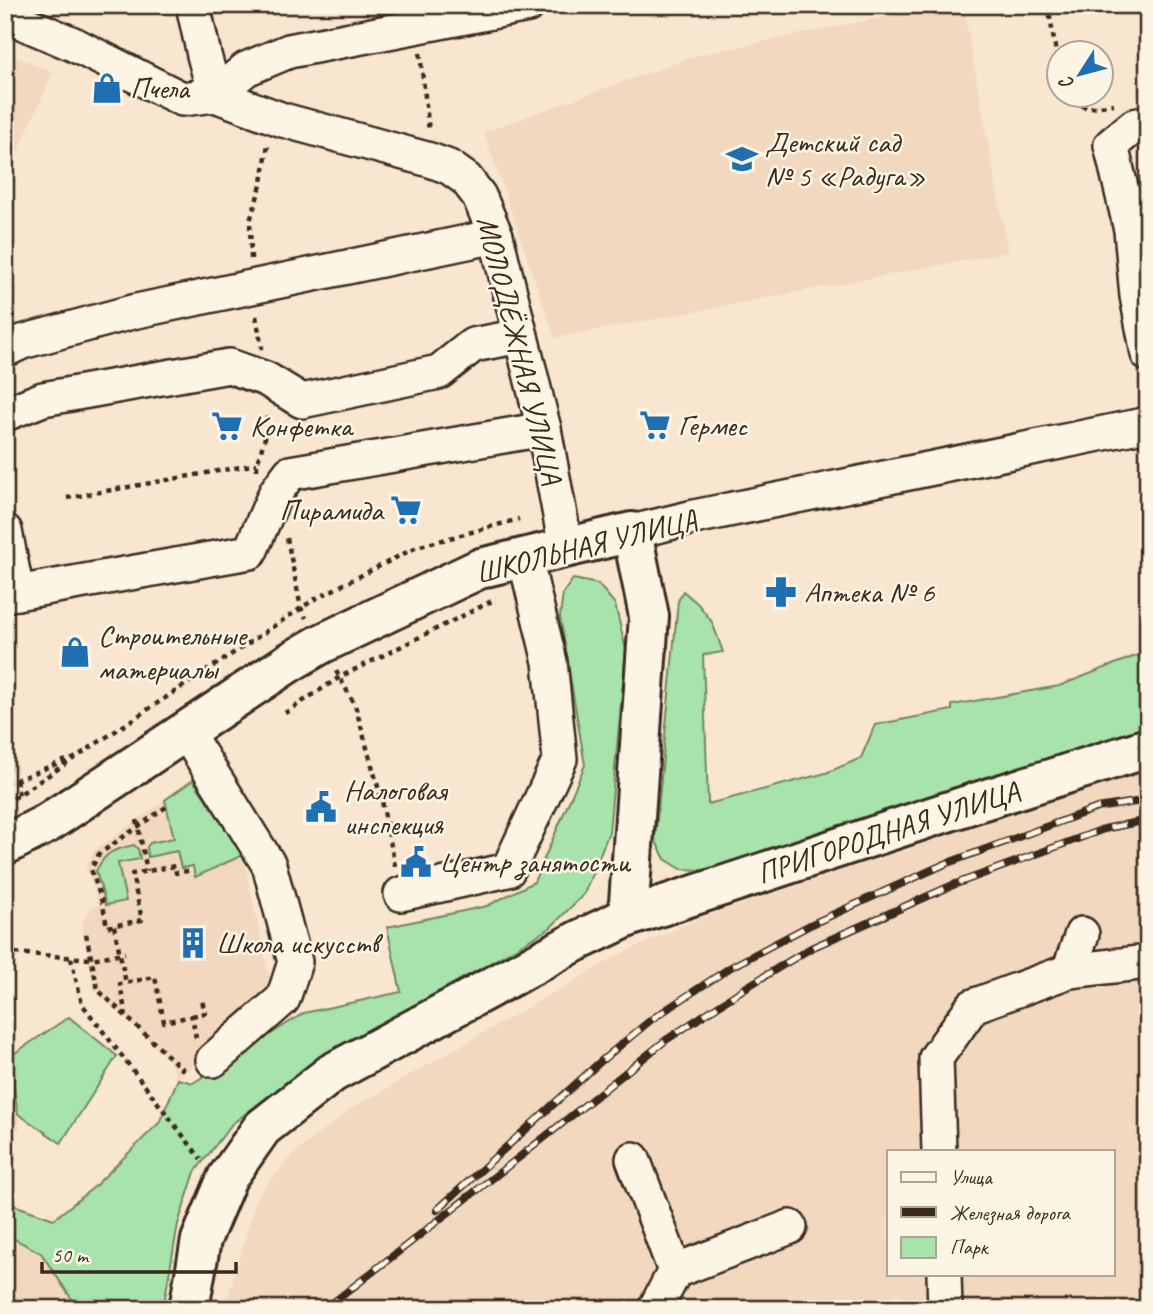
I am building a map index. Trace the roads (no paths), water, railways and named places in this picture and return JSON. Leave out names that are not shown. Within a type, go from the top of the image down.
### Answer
[{"type":"main road","name":"ШКОЛЬНАЯ УЛИЦА","points":[[5,845],[46,824],[321,644],[481,568],[529,574],[566,548],[632,532]]},
{"type":"main road","points":[[628,917],[649,615],[632,532]]},
{"type":"main road","name":"ПРИГОРОДНАЯ УЛИЦА","points":[[188,1309],[201,1240],[228,1178],[262,1128],[332,1073],[628,917],[1148,748]]},
{"type":"street","points":[[193,5],[215,95]]},
{"type":"street","points":[[5,15],[73,44],[181,99],[215,95],[246,69],[289,51],[528,5]]},
{"type":"street","name":"МОЛОДЁЖНАЯ УЛИЦА","points":[[215,95],[283,120],[430,160],[449,167],[466,179],[479,196],[496,236],[544,429],[566,548]]},
{"type":"street","points":[[1148,123],[1134,126],[1111,145],[1139,228],[1148,354]]},
{"type":"street","points":[[5,350],[22,342],[132,312],[496,236]]},
{"type":"street","points":[[5,414],[43,399],[229,366],[266,379],[302,401],[439,372],[473,345],[521,336]]},
{"type":"street","name":"ШКОЛЬНАЯ УЛИЦА","points":[[632,532],[1148,424]]},
{"type":"street","points":[[5,531],[11,594],[250,552],[276,492],[290,473],[544,429]]},
{"type":"street","points":[[401,894],[508,870],[560,760],[550,662],[529,574]]},
{"type":"street","points":[[186,732],[269,865],[295,962],[282,999],[202,1064]]},
{"type":"street","points":[[1069,971],[1082,933]]},
{"type":"street","points":[[939,1150],[936,1058],[973,1006],[1069,971],[1148,962]]},
{"type":"street","points":[[633,1159],[675,1271]]},
{"type":"street","points":[[650,1301],[675,1271],[790,1227]]},
{"type":"street","points":[[944,1276],[945,1309]]},
{"type":"railway","points":[[437,1210],[600,1062],[652,1019],[731,967],[810,925],[945,864],[1097,808],[1148,800]]},
{"type":"railway","points":[[325,1309],[666,1040],[811,948],[953,885],[1104,829],[1148,820]]},
{"type":"place","name":"Пчела","points":[[107,88]]},
{"type":"place","name":"Детский сад № 5 «Радуга»","points":[[742,159]]},
{"type":"place","name":"Гермес","points":[[655,425]]},
{"type":"place","name":"Конфетка","points":[[227,426]]},
{"type":"place","name":"Пирамида","points":[[406,510]]},
{"type":"place","name":"Аптека № 6","points":[[781,592]]},
{"type":"place","name":"Строительные материалы","points":[[75,652]]},
{"type":"place","name":"Налоговая инспекция","points":[[321,807]]},
{"type":"place","name":"Центр занятости","points":[[416,862]]},
{"type":"place","name":"Школа искусств","points":[[193,943]]}]
